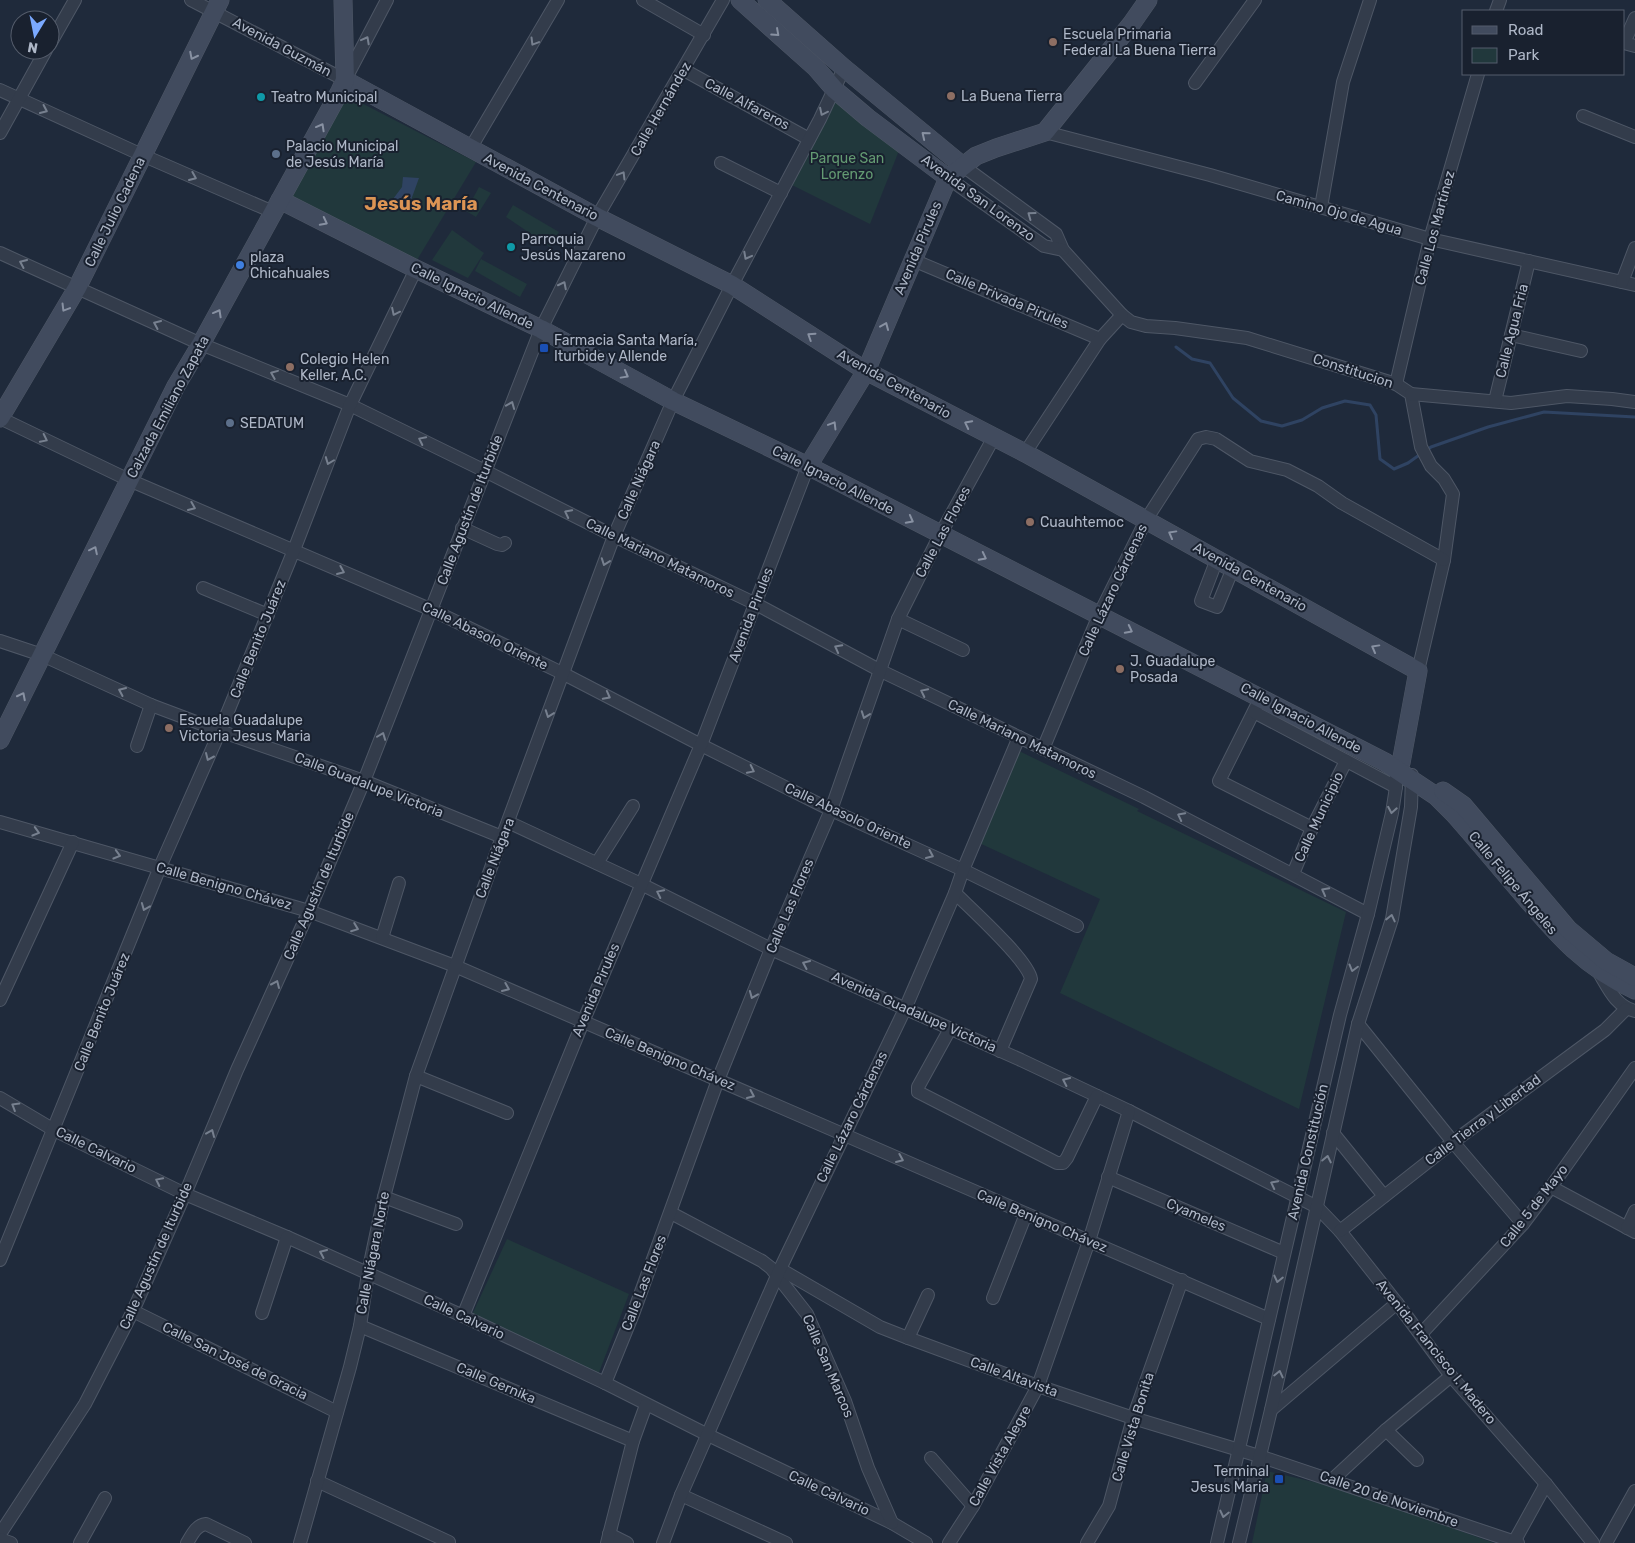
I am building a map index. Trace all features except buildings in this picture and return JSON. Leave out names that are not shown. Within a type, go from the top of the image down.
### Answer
[{"type":"street","points":[[60,26],[75,0]]},
{"type":"street","name":"Avenida Guzmán","points":[[191,0],[218,6],[345,80]]},
{"type":"street","points":[[342,0],[345,80]]},
{"type":"street","points":[[345,80],[387,0]]},
{"type":"street","points":[[470,149],[558,0]]},
{"type":"street","points":[[643,0],[704,35]]},
{"type":"street","name":"Calle Hernández","points":[[597,217],[723,0]]},
{"type":"street","name":"Avenida San Lorenzo","points":[[740,0],[816,68],[835,90],[868,118],[1044,246],[1063,250]]},
{"type":"street","name":"Avenida San Lorenzo","points":[[767,0],[844,68],[963,166],[1056,234],[1063,250]]},
{"type":"street","points":[[1045,132],[1132,23],[1148,0]]},
{"type":"street","points":[[1195,83],[1255,0]]},
{"type":"street","points":[[1321,207],[1343,82],[1370,0]]},
{"type":"street","name":"Calle Julio Cadena","points":[[0,418],[77,288],[218,6]]},
{"type":"street","points":[[1625,41],[1635,18]]},
{"type":"street","points":[[0,132],[40,60]]},
{"type":"street","name":"Calle Niágara","points":[[455,966],[614,536],[673,401],[835,90],[844,68]]},
{"type":"street","name":"Calle Alfareros","points":[[684,70],[809,138]]},
{"type":"street","name":"Calle Los Martínez","points":[[1396,384],[1430,239],[1478,75]]},
{"type":"street","name":"Avenida Centenario","points":[[345,80],[597,217],[732,285],[866,371],[1025,453],[1418,672]]},
{"type":"street","name":"Calzada Emiliano Zapata","points":[[0,740],[176,386],[201,344],[345,80]]},
{"type":"street","points":[[0,90],[142,155],[277,206]]},
{"type":"street","points":[[1583,116],[1635,137]]},
{"type":"street","name":"Avenida Pirules","points":[[463,1316],[583,1022],[701,746],[808,466],[866,371],[948,178],[976,156],[1045,132]]},
{"type":"street","name":"Camino Ojo de Agua","points":[[1045,132],[1210,175],[1430,239],[1635,285]]},
{"type":"street","points":[[721,163],[781,194]]},
{"type":"street","name":"Calle Ignacio Allende","points":[[277,206],[416,268],[541,329],[673,401],[808,466],[940,535],[1099,614],[1257,704],[1401,769]]},
{"type":"street","name":"Calle Agustín de Iturbide","points":[[0,1534],[85,1404],[133,1311],[237,1070],[309,911],[364,781],[541,329],[597,217]]},
{"type":"street","points":[[1622,282],[1635,248]]},
{"type":"street","name":"Constitucion","points":[[1063,250],[1122,315],[1131,322],[1146,326],[1247,338],[1396,384],[1411,394],[1421,447],[1431,466],[1444,479],[1453,494],[1444,560],[1418,672],[1401,769]]},
{"type":"street","name":"Calle Mariano Matamoros","points":[[0,253],[201,344],[350,406],[485,471],[614,536],[756,604],[881,671],[1144,797],[1368,914]]},
{"type":"street","name":"Calle Privada Pirules","points":[[914,260],[1100,339]]},
{"type":"street","name":"Calle Agua Fria","points":[[1495,401],[1530,261]]},
{"type":"street","name":"Calle Benito Juárez","points":[[0,1260],[3,1245],[54,1130],[160,867],[220,731],[268,615],[350,406],[416,268]]},
{"type":"street","points":[[1025,453],[1100,339],[1122,315]]},
{"type":"street","points":[[1511,335],[1581,350]]},
{"type":"street","points":[[1411,394],[1511,403],[1567,396],[1635,402]]},
{"type":"street","name":"Calle Abasolo Oriente","points":[[0,418],[129,480],[432,610],[564,674],[701,746],[831,810],[963,870],[1077,926]]},
{"type":"street","name":"Calle Las Flores","points":[[604,1383],[633,1314],[671,1213],[718,1080],[771,949],[831,810],[898,619],[940,535],[994,437]]},
{"type":"street","name":"Calle Lázaro Cárdenas","points":[[1043,749],[1099,614],[1146,520],[1198,439],[1206,437],[1216,439],[1250,461],[1287,470],[1318,486],[1342,503],[1444,560]]},
{"type":"street","points":[[462,528],[497,544],[502,545],[505,543]]},
{"type":"street","points":[[1217,559],[1201,601],[1217,607],[1233,568]]},
{"type":"street","points":[[203,588],[268,615]]},
{"type":"street","points":[[898,619],[963,650]]},
{"type":"street","name":"Calle Guadalupe Victoria","points":[[0,641],[42,655],[151,705],[364,781],[502,836]]},
{"type":"street","points":[[1312,828],[1219,781],[1257,704],[1346,761],[1396,787]]},
{"type":"street","points":[[136,746],[151,705]]},
{"type":"street","name":"Calle Lázaro Cárdenas","points":[[662,1543],[778,1273],[905,1008],[1019,737]]},
{"type":"street","name":"Calle Municipio","points":[[1293,874],[1312,828],[1346,761]]},
{"type":"street","name":"Avenida Constitución","points":[[1217,1543],[1340,1015],[1368,914],[1401,769]]},
{"type":"street","name":"Avenida Constitución","points":[[1240,1543],[1358,1024],[1392,919],[1411,807],[1401,769]]},
{"type":"street","name":"Calle Felipe Ángeles","points":[[1401,769],[1436,796],[1454,814],[1559,937],[1598,971],[1614,981],[1635,990]]},
{"type":"street","name":"Calle Felipe Ángeles","points":[[1401,769],[1463,805],[1568,929],[1606,961],[1635,977]]},
{"type":"street","points":[[597,863],[632,806]]},
{"type":"street","name":"Calle Benigno Chávez","points":[[0,822],[309,911],[455,966],[1269,1319]]},
{"type":"street","name":"Avenida Guadalupe Victoria","points":[[508,822],[641,884],[771,949],[1129,1111],[1317,1207]]},
{"type":"street","points":[[0,1000],[73,842]]},
{"type":"street","points":[[382,938],[399,883]]},
{"type":"street","points":[[955,893],[1000,938],[1030,972],[1031,979],[1000,1051]]},
{"type":"street","name":"Calle Niágara Norte","points":[[300,1543],[360,1326],[368,1273],[384,1197],[416,1076],[455,966]]},
{"type":"street","points":[[1598,971],[1614,998],[1631,1010]]},
{"type":"street","name":"Calle Tierra y Libertad","points":[[1340,1231],[1452,1142],[1631,1010]]},
{"type":"street","points":[[1358,1024],[1452,1142],[1522,1224]]},
{"type":"street","points":[[950,1029],[918,1087],[918,1092],[1057,1163],[1063,1163],[1067,1158],[1097,1096]]},
{"type":"street","name":"Calle 5 de Mayo","points":[[1421,1334],[1522,1224],[1551,1187],[1635,1068]]},
{"type":"street","points":[[416,1076],[507,1113]]},
{"type":"street","name":"Calle Calvario","points":[[0,1098],[54,1130],[185,1194],[287,1237],[463,1316],[892,1523],[926,1543]]},
{"type":"street","name":"Calle Vista Alegre","points":[[949,1543],[972,1506],[1038,1386],[1089,1241],[1129,1111]]},
{"type":"street","points":[[1333,1133],[1384,1196]]},
{"type":"street","name":"Cyameles","points":[[1108,1178],[1284,1253]]},
{"type":"street","points":[[1551,1187],[1631,1230],[1635,1212]]},
{"type":"street","points":[[384,1197],[456,1224]]},
{"type":"street","name":"Avenida Francisco I. Madero","points":[[1317,1207],[1340,1231],[1421,1334],[1451,1376],[1546,1484],[1593,1543]]},
{"type":"street","name":"Calle San Marcos","points":[[671,1213],[762,1261],[778,1273],[807,1314],[845,1401],[868,1468],[892,1523]]},
{"type":"street","points":[[993,1298],[1026,1214]]},
{"type":"street","points":[[262,1313],[287,1237]]},
{"type":"street","name":"Calle Altavista","points":[[778,1273],[880,1327],[908,1338],[1038,1386],[1133,1418],[1260,1456]]},
{"type":"street","name":"Calle Vista Bonita","points":[[1087,1543],[1110,1506],[1133,1418],[1182,1280]]},
{"type":"street","points":[[908,1338],[928,1295]]},
{"type":"street","points":[[1271,1410],[1397,1303]]},
{"type":"street","name":"Calle San José de Gracia","points":[[133,1311],[337,1412]]},
{"type":"street","name":"Calle Gernika","points":[[360,1326],[633,1441]]},
{"type":"street","points":[[1332,1480],[1386,1430],[1451,1376]]},
{"type":"street","points":[[627,1543],[608,1539],[633,1441],[646,1405]]},
{"type":"street","points":[[1386,1430],[1417,1460]]},
{"type":"street","name":"Calle 20 de Noviembre","points":[[1260,1456],[1516,1542]]},
{"type":"street","points":[[931,1458],[972,1506]]},
{"type":"street","points":[[317,1481],[448,1542]]},
{"type":"street","points":[[1516,1542],[1546,1484]]},
{"type":"street","points":[[1606,1543],[1635,1491]]},
{"type":"street","points":[[681,1495],[786,1543]]},
{"type":"street","points":[[80,1543],[105,1498]]},
{"type":"street","points":[[187,1543],[200,1525],[206,1524],[245,1543]]},
{"type":"street","points":[[0,1540],[11,1543]]},
{"type":"green space","points":[[342,93],[476,162],[417,260],[284,197]]},
{"type":"green space","name":"Parque San Lorenzo","points":[[836,96],[900,148],[870,224],[790,184]]},
{"type":"green space","points":[[479,187],[491,193],[476,217],[466,211]]},
{"type":"green space","points":[[513,205],[559,232],[550,247],[506,217]]},
{"type":"green space","points":[[452,230],[484,253],[468,278],[432,260]]},
{"type":"green space","points":[[481,259],[527,284],[520,297],[475,271]]},
{"type":"green space","points":[[1019,751],[1139,809],[1137,811],[1346,912],[1299,1109],[1060,993],[1100,899],[977,842]]},
{"type":"green space","points":[[507,1239],[629,1294],[598,1375],[471,1317]]},
{"type":"green space","points":[[1267,1471],[1340,1488],[1494,1543],[1252,1543]]},
{"type":"water","points":[[403,177],[419,178],[411,200],[403,209],[393,199],[402,187]]},
{"type":"waterway","points":[[1176,347],[1192,359],[1210,363],[1233,398],[1261,421],[1282,426],[1302,420],[1322,408],[1345,401],[1370,405],[1376,415],[1380,459],[1394,469],[1408,463],[1422,453]]},
{"type":"waterway","points":[[1427,450],[1488,427],[1544,412],[1635,417]]},
{"type":"place","name":"Escuela Primaria Federal La Buena Tierra","points":[[1053,42]]},
{"type":"place","name":"La Buena Tierra","points":[[951,96]]},
{"type":"place","name":"Teatro Municipal","points":[[261,97]]},
{"type":"place","name":"Palacio Municipal de Jesús María","points":[[276,154]]},
{"type":"place","name":"Parroquia Jesús Nazareno","points":[[511,247]]},
{"type":"place","name":"plaza Chicahuales","points":[[240,265]]},
{"type":"place","name":"Farmacia Santa María, Iturbide y Allende","points":[[544,348]]},
{"type":"place","name":"Colegio Helen Keller, A.C.","points":[[290,367]]},
{"type":"place","name":"SEDATUM","points":[[230,423]]},
{"type":"place","name":"Cuauhtemoc","points":[[1030,522]]},
{"type":"place","name":"J. Guadalupe Posada","points":[[1120,669]]},
{"type":"place","name":"Escuela Guadalupe Victoria Jesus Maria","points":[[169,728]]},
{"type":"place","name":"Terminal Jesus Maria","points":[[1279,1479]]},
{"type":"district","name":"Jesús María","points":[[421,203]]}]
